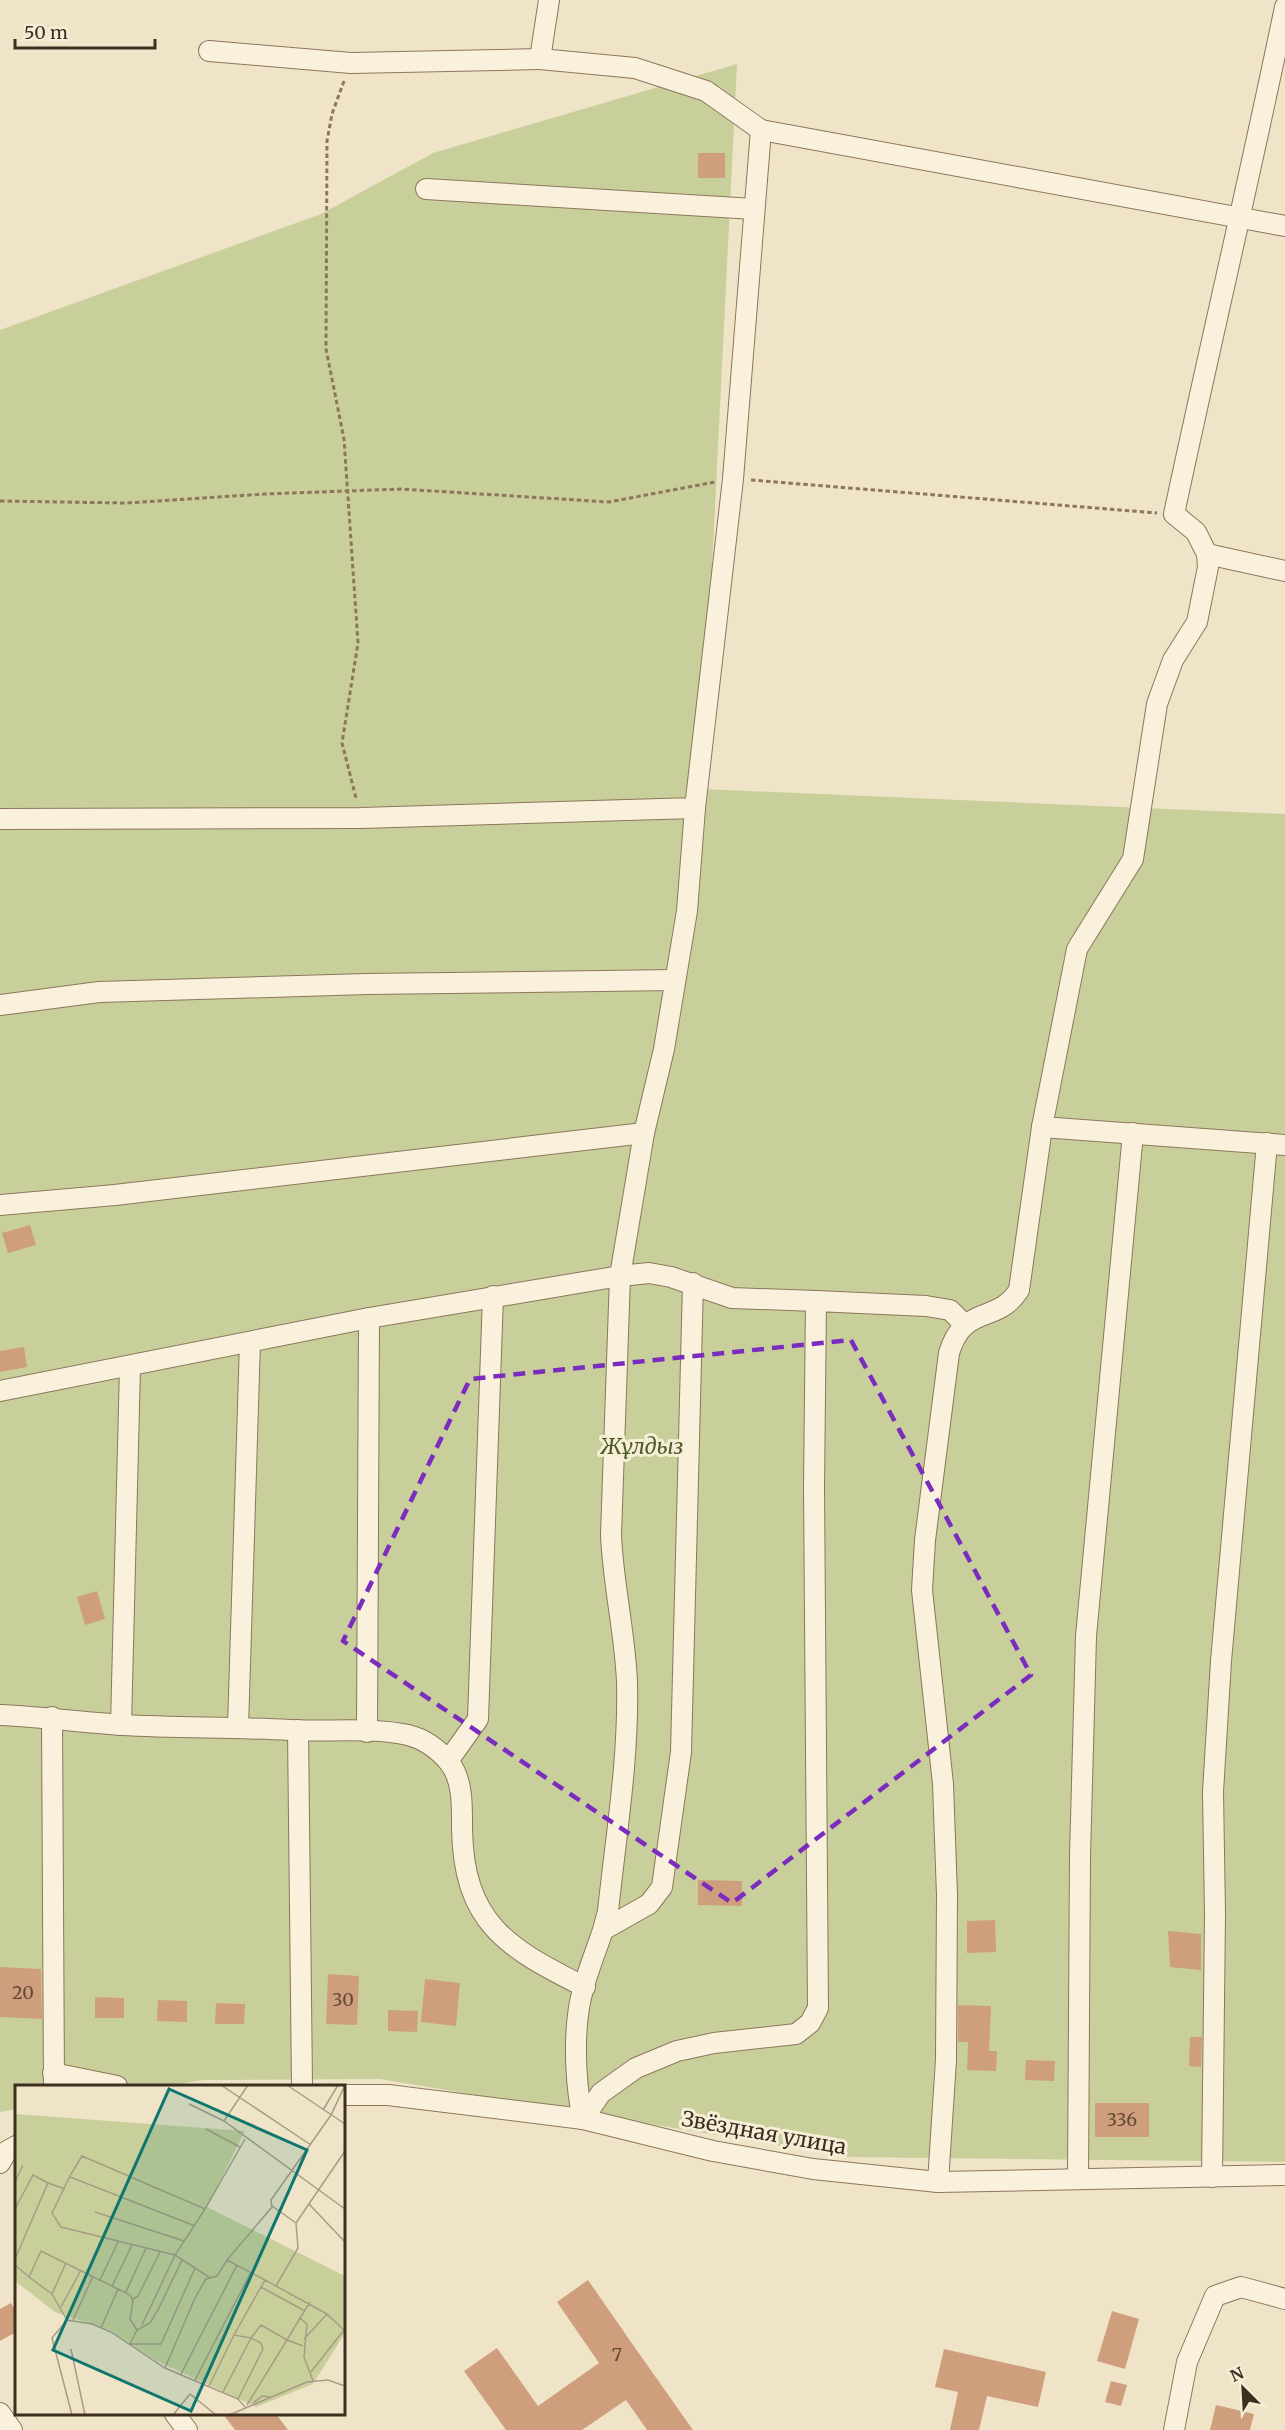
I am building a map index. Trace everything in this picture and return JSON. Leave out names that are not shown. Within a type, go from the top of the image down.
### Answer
[{"type":"street","points":[[540,60],[549,0]]},
{"type":"street","points":[[938,2182],[946,2060],[947,1895],[943,1784],[922,1590],[925,1540],[949,1353],[954,1336],[965,1325],[982,1314],[1000,1310],[1011,1303],[1019,1290],[1042,1127],[1077,949],[1133,859],[1157,704],[1173,660],[1197,622],[1208,567],[1207,554],[1196,532],[1174,514],[1222,286],[1241,216],[1285,7]]},
{"type":"street","points":[[209,51],[351,63],[540,60],[635,68],[706,91],[761,130],[1241,216],[1285,226]]},
{"type":"street","points":[[583,2119],[578,2085],[578,2016],[603,1930],[622,1780],[626,1724],[627,1680],[613,1571],[611,1535],[620,1276],[644,1133],[664,1049],[687,911],[695,808],[733,479],[761,130]]},
{"type":"street","points":[[426,189],[754,209]]},
{"type":"street","points":[[1207,554],[1285,571]]},
{"type":"street","points":[[0,819],[361,818],[695,808]]},
{"type":"street","points":[[0,1005],[99,992],[367,984],[675,980]]},
{"type":"street","points":[[1042,1127],[1276,1144],[1221,1661],[1213,1792],[1215,1914],[1212,2177]]},
{"type":"street","points":[[0,1205],[115,1195],[644,1133]]},
{"type":"street","points":[[1078,2179],[1080,1856],[1086,1636],[1133,1133]]},
{"type":"street","points":[[0,1391],[369,1318],[493,1296],[649,1273],[693,1283],[732,1298],[926,1306],[950,1310],[965,1325]]},
{"type":"street","points":[[603,1930],[649,1904],[662,1887],[682,1729],[693,1283]]},
{"type":"street","points":[[448,1761],[478,1719],[493,1296]]},
{"type":"street","points":[[583,2119],[602,2093],[636,2068],[677,2051],[714,2043],[796,2034],[810,2023],[818,2008],[814,1487],[816,1301]]},
{"type":"street","points":[[367,1732],[369,1318]]},
{"type":"street","points":[[238,1728],[250,1342]]},
{"type":"street","points":[[122,1725],[130,1367]]},
{"type":"street","points":[[0,1715],[52,1717],[122,1725],[367,1732],[407,1735],[430,1744],[448,1761],[461,1794],[465,1873],[472,1897],[489,1923],[529,1959],[585,1987]]},
{"type":"street","points":[[52,1717],[54,2080],[106,2085]]},
{"type":"street","points":[[298,1730],[302,2085]]},
{"type":"street","name":"Звёздная улица","points":[[345,2095],[388,2095],[583,2119],[713,2151],[802,2167],[938,2182],[1285,2175]]},
{"type":"street","points":[[1174,2430],[1187,2362],[1215,2296],[1241,2287],[1285,2299]]},
{"type":"street","points":[[0,2413],[12,2430]]},
{"type":"street","points":[[176,2415],[187,2430]]},
{"type":"path","points":[[351,63],[332,114],[327,141],[326,349],[345,439],[358,643],[342,743],[361,818]]},
{"type":"path","points":[[0,501],[126,503],[401,489],[609,502],[733,479],[1174,514]]},
{"type":"highlighted area","points":[[851,1340],[1031,1675],[732,1903],[343,1641],[470,1379]]},
{"type":"green space","name":"Жұлдыз","points":[[737,64],[701,789],[1285,814],[1285,2162],[848,2157],[380,2079],[204,2080],[171,2085],[15,2085],[15,2109],[0,2112],[0,330],[321,214],[433,153]]},
{"type":"building","points":[[698,153],[725,153],[725,178],[698,178]]},
{"type":"building","points":[[30,1225],[36,1245],[8,1253],[2,1233]]},
{"type":"building","points":[[24,1347],[27,1367],[0,1372],[0,1351]]},
{"type":"building","points":[[97,1591],[105,1619],[85,1625],[77,1597]]},
{"type":"building","points":[[698,1880],[742,1881],[742,1906],[698,1905]]},
{"type":"building","points":[[995,1920],[996,1952],[967,1953],[967,1921]]},
{"type":"building","points":[[1168,1931],[1201,1934],[1201,1970],[1170,1967]]},
{"type":"building","points":[[0,1967],[41,1969],[42,2019],[0,2017]]},
{"type":"building","points":[[328,1974],[359,1976],[357,2025],[326,2024]]},
{"type":"building","points":[[425,1979],[460,1983],[456,2026],[421,2022]]},
{"type":"building","points":[[95,1997],[124,1998],[124,2018],[95,2018]]},
{"type":"building","points":[[158,2000],[187,2001],[187,2022],[157,2021]]},
{"type":"building","points":[[216,2003],[245,2004],[244,2024],[215,2024]]},
{"type":"building","points":[[958,2005],[991,2006],[989,2051],[997,2051],[996,2071],[967,2070],[968,2042],[958,2042]]},
{"type":"building","points":[[388,2010],[418,2011],[417,2032],[388,2031]]},
{"type":"building","points":[[1190,2037],[1202,2037],[1201,2067],[1189,2066]]},
{"type":"building","points":[[1026,2060],[1055,2061],[1054,2081],[1025,2080]]},
{"type":"building","points":[[1095,2103],[1149,2103],[1149,2137],[1095,2137]]},
{"type":"building","points":[[588,2280],[693,2430],[647,2430],[626,2400],[582,2430],[506,2430],[464,2371],[497,2348],[538,2406],[599,2363],[557,2302]]},
{"type":"building","points":[[11,2303],[15,2310],[15,2333],[0,2341],[0,2309]]},
{"type":"building","points":[[1112,2311],[1139,2319],[1125,2369],[1097,2361]]},
{"type":"building","points":[[944,2349],[1046,2372],[1038,2407],[987,2396],[979,2430],[950,2430],[958,2392],[935,2387]]},
{"type":"building","points":[[1111,2381],[1127,2385],[1121,2406],[1105,2402]]},
{"type":"building","points":[[1216,2405],[1254,2414],[1250,2430],[1210,2430]]},
{"type":"building","points":[[224,2415],[277,2415],[288,2430],[235,2430]]}]
